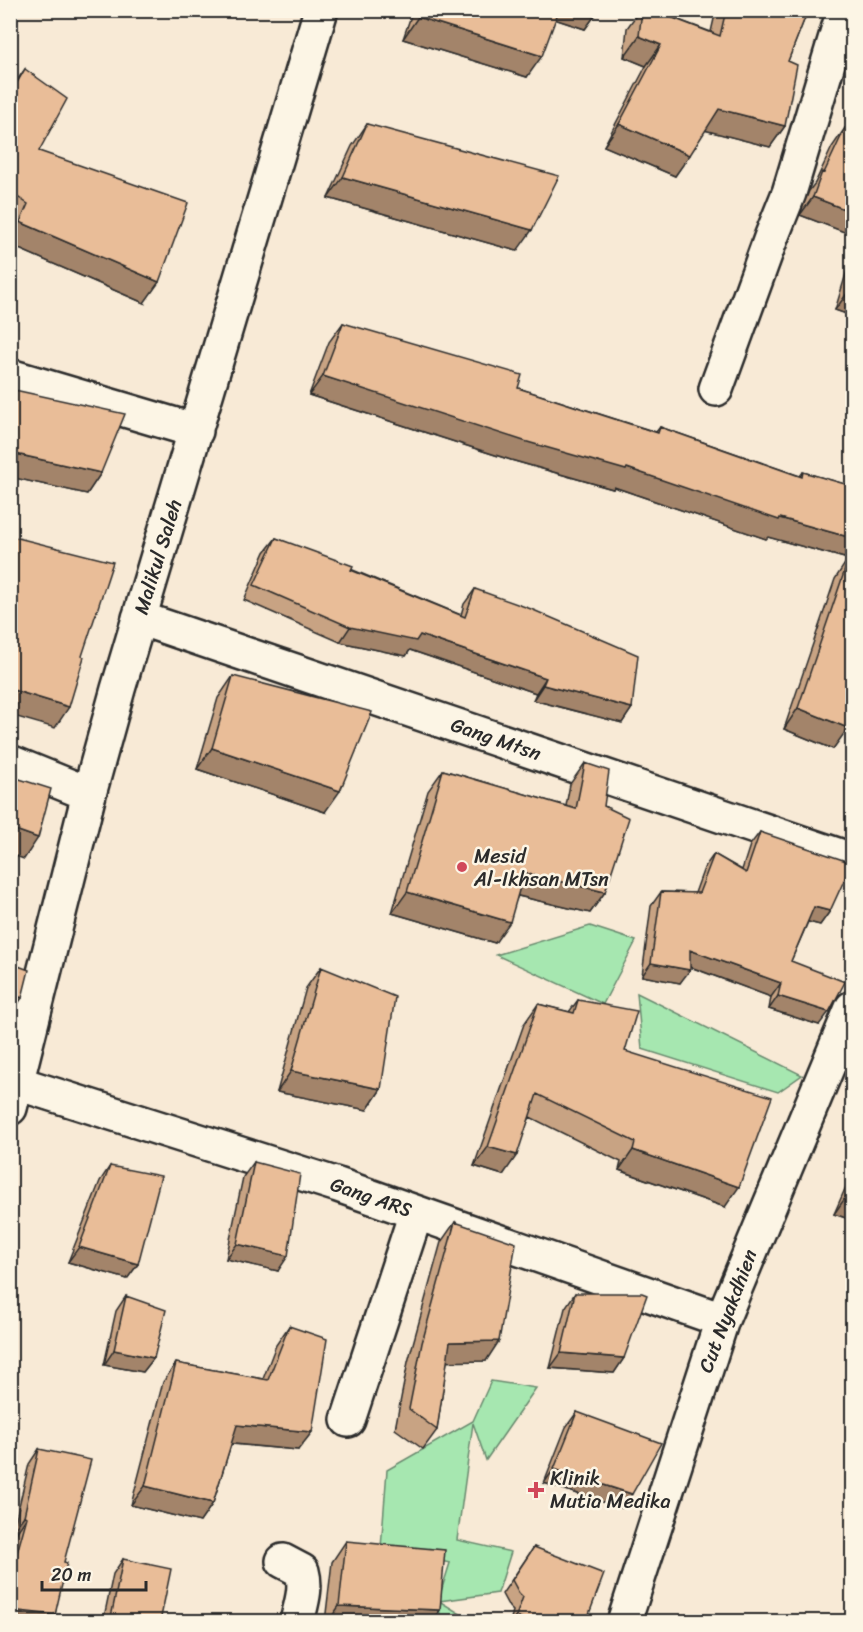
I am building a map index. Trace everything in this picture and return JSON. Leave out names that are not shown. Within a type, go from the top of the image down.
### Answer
[{"type":"street","name":"Malikul Saleh","points":[[14,1096],[89,794],[139,618],[321,10]]},
{"type":"street","points":[[716,388],[789,193],[844,10]]},
{"type":"street","points":[[10,376],[196,431]]},
{"type":"street","name":"Gang Mtsn","points":[[139,618],[852,860]]},
{"type":"street","points":[[10,762],[89,794]]},
{"type":"street","name":"Cut Nyakdhien","points":[[624,1622],[722,1320],[852,1008]]},
{"type":"street","name":"Gang ARS","points":[[14,1096],[338,1185],[722,1320]]},
{"type":"street","points":[[348,1420],[416,1213]]},
{"type":"street","points":[[283,1561],[302,1571],[305,1580],[305,1590],[297,1622]]},
{"type":"green space","points":[[590,926],[636,941],[603,1004],[496,955]]},
{"type":"green space","points":[[637,993],[802,1075],[778,1092],[642,1049]]},
{"type":"green space","points":[[491,1381],[536,1388],[486,1460],[473,1423],[457,1540],[511,1552],[498,1593],[439,1601],[472,1621],[441,1621],[438,1601],[450,1563],[381,1548],[387,1470],[473,1421]]},
{"type":"building","points":[[420,10],[559,10],[542,56],[418,17]]},
{"type":"building","points":[[584,10],[596,10],[596,14]]},
{"type":"building","points":[[642,10],[652,10],[720,36],[726,10],[808,10],[788,61],[797,65],[785,126],[719,109],[690,155],[619,124],[661,45],[639,36]]},
{"type":"building","points":[[25,69],[67,99],[39,151],[188,203],[159,282],[20,222],[28,204],[10,192],[10,95]]},
{"type":"building","points":[[367,124],[559,176],[532,230],[343,177]]},
{"type":"building","points":[[845,128],[852,132],[852,212],[813,197],[822,172],[824,173]]},
{"type":"building","points":[[852,276],[852,293],[848,292]]},
{"type":"building","points":[[343,323],[522,375],[518,388],[658,433],[660,427],[802,477],[803,472],[852,486],[852,538],[780,518],[779,520],[627,468],[626,470],[524,441],[323,376]]},
{"type":"building","points":[[10,389],[125,414],[101,473],[16,454],[10,439]]},
{"type":"building","points":[[10,536],[113,562],[82,656],[84,657],[69,707],[10,689]]},
{"type":"building","points":[[276,538],[353,566],[351,570],[465,617],[475,589],[531,609],[638,655],[632,708],[543,685],[546,678],[420,635],[416,641],[350,627],[254,585]]},
{"type":"building","points":[[849,558],[852,559],[852,715],[848,728],[798,708]]},
{"type":"building","points":[[233,676],[372,712],[340,791],[212,748]]},
{"type":"building","points":[[585,763],[609,771],[604,806],[629,818],[605,892],[524,873],[510,922],[407,892],[443,770],[576,809]]},
{"type":"building","points":[[10,776],[51,789],[38,838],[10,828]]},
{"type":"building","points":[[760,832],[852,863],[830,911],[814,907],[791,961],[845,982],[829,1012],[778,996],[781,983],[690,950],[690,970],[651,963],[661,892],[699,893],[714,854],[746,873]]},
{"type":"building","points":[[10,963],[29,970],[22,998],[10,993]]},
{"type":"building","points":[[321,967],[395,997],[381,1089],[291,1071]]},
{"type":"building","points":[[578,1000],[637,1011],[625,1051],[772,1097],[739,1187],[633,1150],[635,1142],[537,1094],[517,1155],[488,1147],[538,1004],[574,1013]]},
{"type":"building","points":[[254,1162],[300,1174],[288,1256],[237,1244]]},
{"type":"building","points":[[110,1166],[161,1176],[138,1264],[79,1247]]},
{"type":"building","points":[[455,1222],[516,1243],[499,1341],[450,1342],[437,1430],[409,1409],[422,1343]]},
{"type":"building","points":[[575,1293],[642,1293],[647,1295],[624,1358],[561,1353]]},
{"type":"building","points":[[126,1296],[166,1310],[154,1358],[114,1350]]},
{"type":"building","points":[[289,1326],[327,1339],[312,1432],[237,1425],[213,1503],[145,1486],[176,1363],[268,1380]]},
{"type":"building","points":[[577,1412],[661,1443],[632,1494],[554,1469]]},
{"type":"building","points":[[39,1449],[91,1460],[64,1562],[67,1563],[55,1615],[10,1610],[10,1578],[27,1517],[24,1516]]},
{"type":"building","points":[[346,1541],[445,1550],[440,1610],[339,1606]]},
{"type":"building","points":[[534,1547],[604,1574],[586,1622],[532,1622],[516,1616],[523,1597],[512,1580]]},
{"type":"building","points":[[123,1559],[171,1569],[160,1622],[110,1622]]},
{"type":"place","name":"Mesid Al-Ikhsan MTsn","points":[[462,867]]},
{"type":"place","name":"Klinik Mutia Medika","points":[[536,1490]]}]
